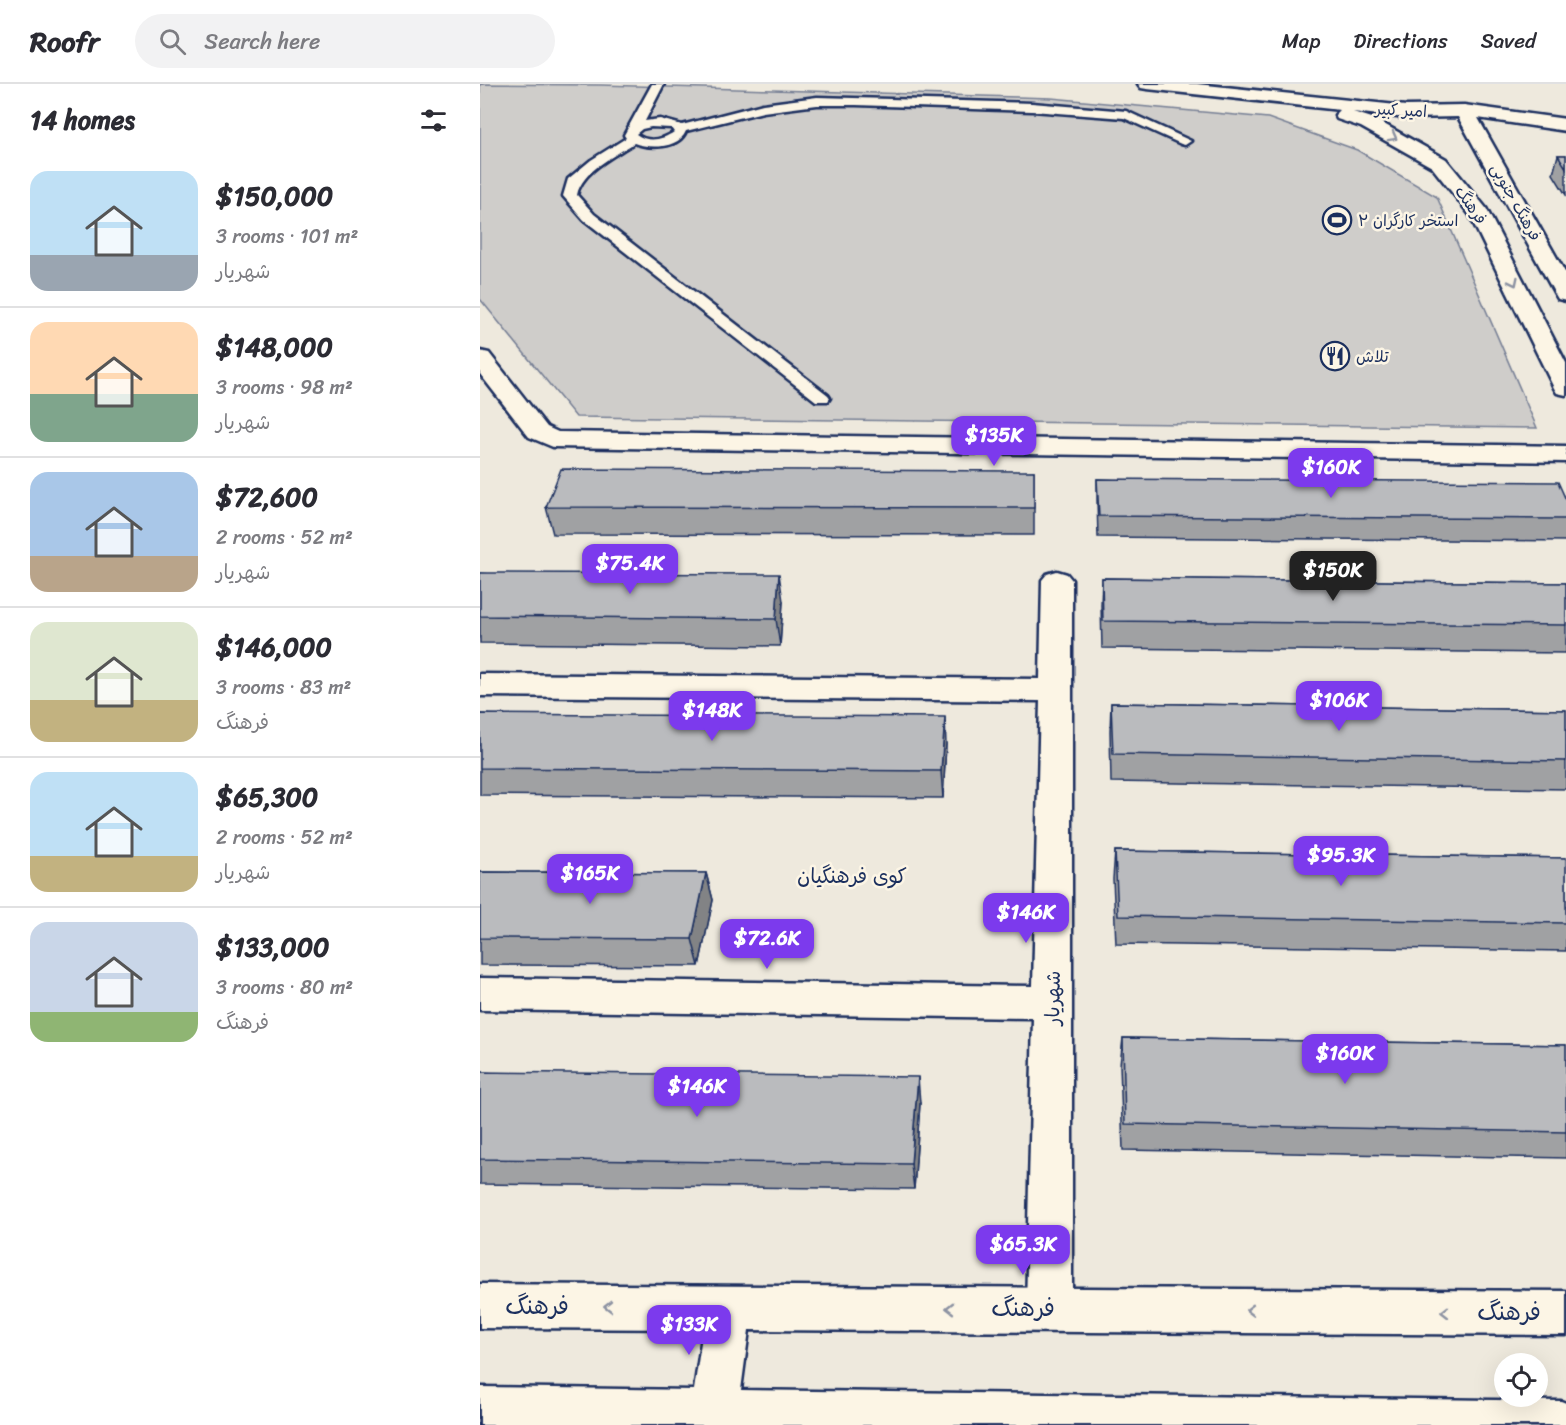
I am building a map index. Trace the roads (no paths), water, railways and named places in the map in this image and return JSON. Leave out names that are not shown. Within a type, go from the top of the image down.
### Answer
[{"type":"street","name":"امیر کبیر","points":[[1148,84],[1406,112],[1464,111]]},
{"type":"street","name":"امیر کبیر","points":[[1404,93],[1464,111]]},
{"type":"street","name":"فرهنگ","points":[[1300,100],[1368,123],[1439,163],[1479,212],[1566,388]]},
{"type":"street","points":[[1464,111],[1566,125]]},
{"type":"street","name":"فرهنگ جنوبی","points":[[1464,111],[1566,294]]},
{"type":"street","points":[[480,358],[538,432],[553,439],[1566,453]]},
{"type":"street","name":"شهریار","points":[[1049,1308],[1057,580]]},
{"type":"street","points":[[480,686],[1056,690]]},
{"type":"street","points":[[480,994],[1053,1002]]},
{"type":"street","name":"فرهنگ","points":[[480,1306],[1566,1313]]},
{"type":"street","points":[[713,1419],[729,1306]]},
{"type":"street","points":[[480,1411],[713,1419],[1561,1425]]},
{"type":"lane","points":[[633,134],[658,84]]},
{"type":"lane","points":[[680,129],[763,108],[817,101],[856,101],[1032,107],[1126,115],[1185,141]]},
{"type":"lane","points":[[680,129],[675,125],[660,123],[633,134],[595,162],[573,182],[570,196],[590,218],[822,398]]},
{"type":"lane","points":[[633,134],[645,143],[667,141],[680,133],[680,129]]},
{"type":"place","name":"استخر کارگران ۲","points":[[1337,220]]},
{"type":"place","name":"تلاش","points":[[1335,356]]},
{"type":"district","name":"کوی فرهنگیان","points":[[852,876]]}]
